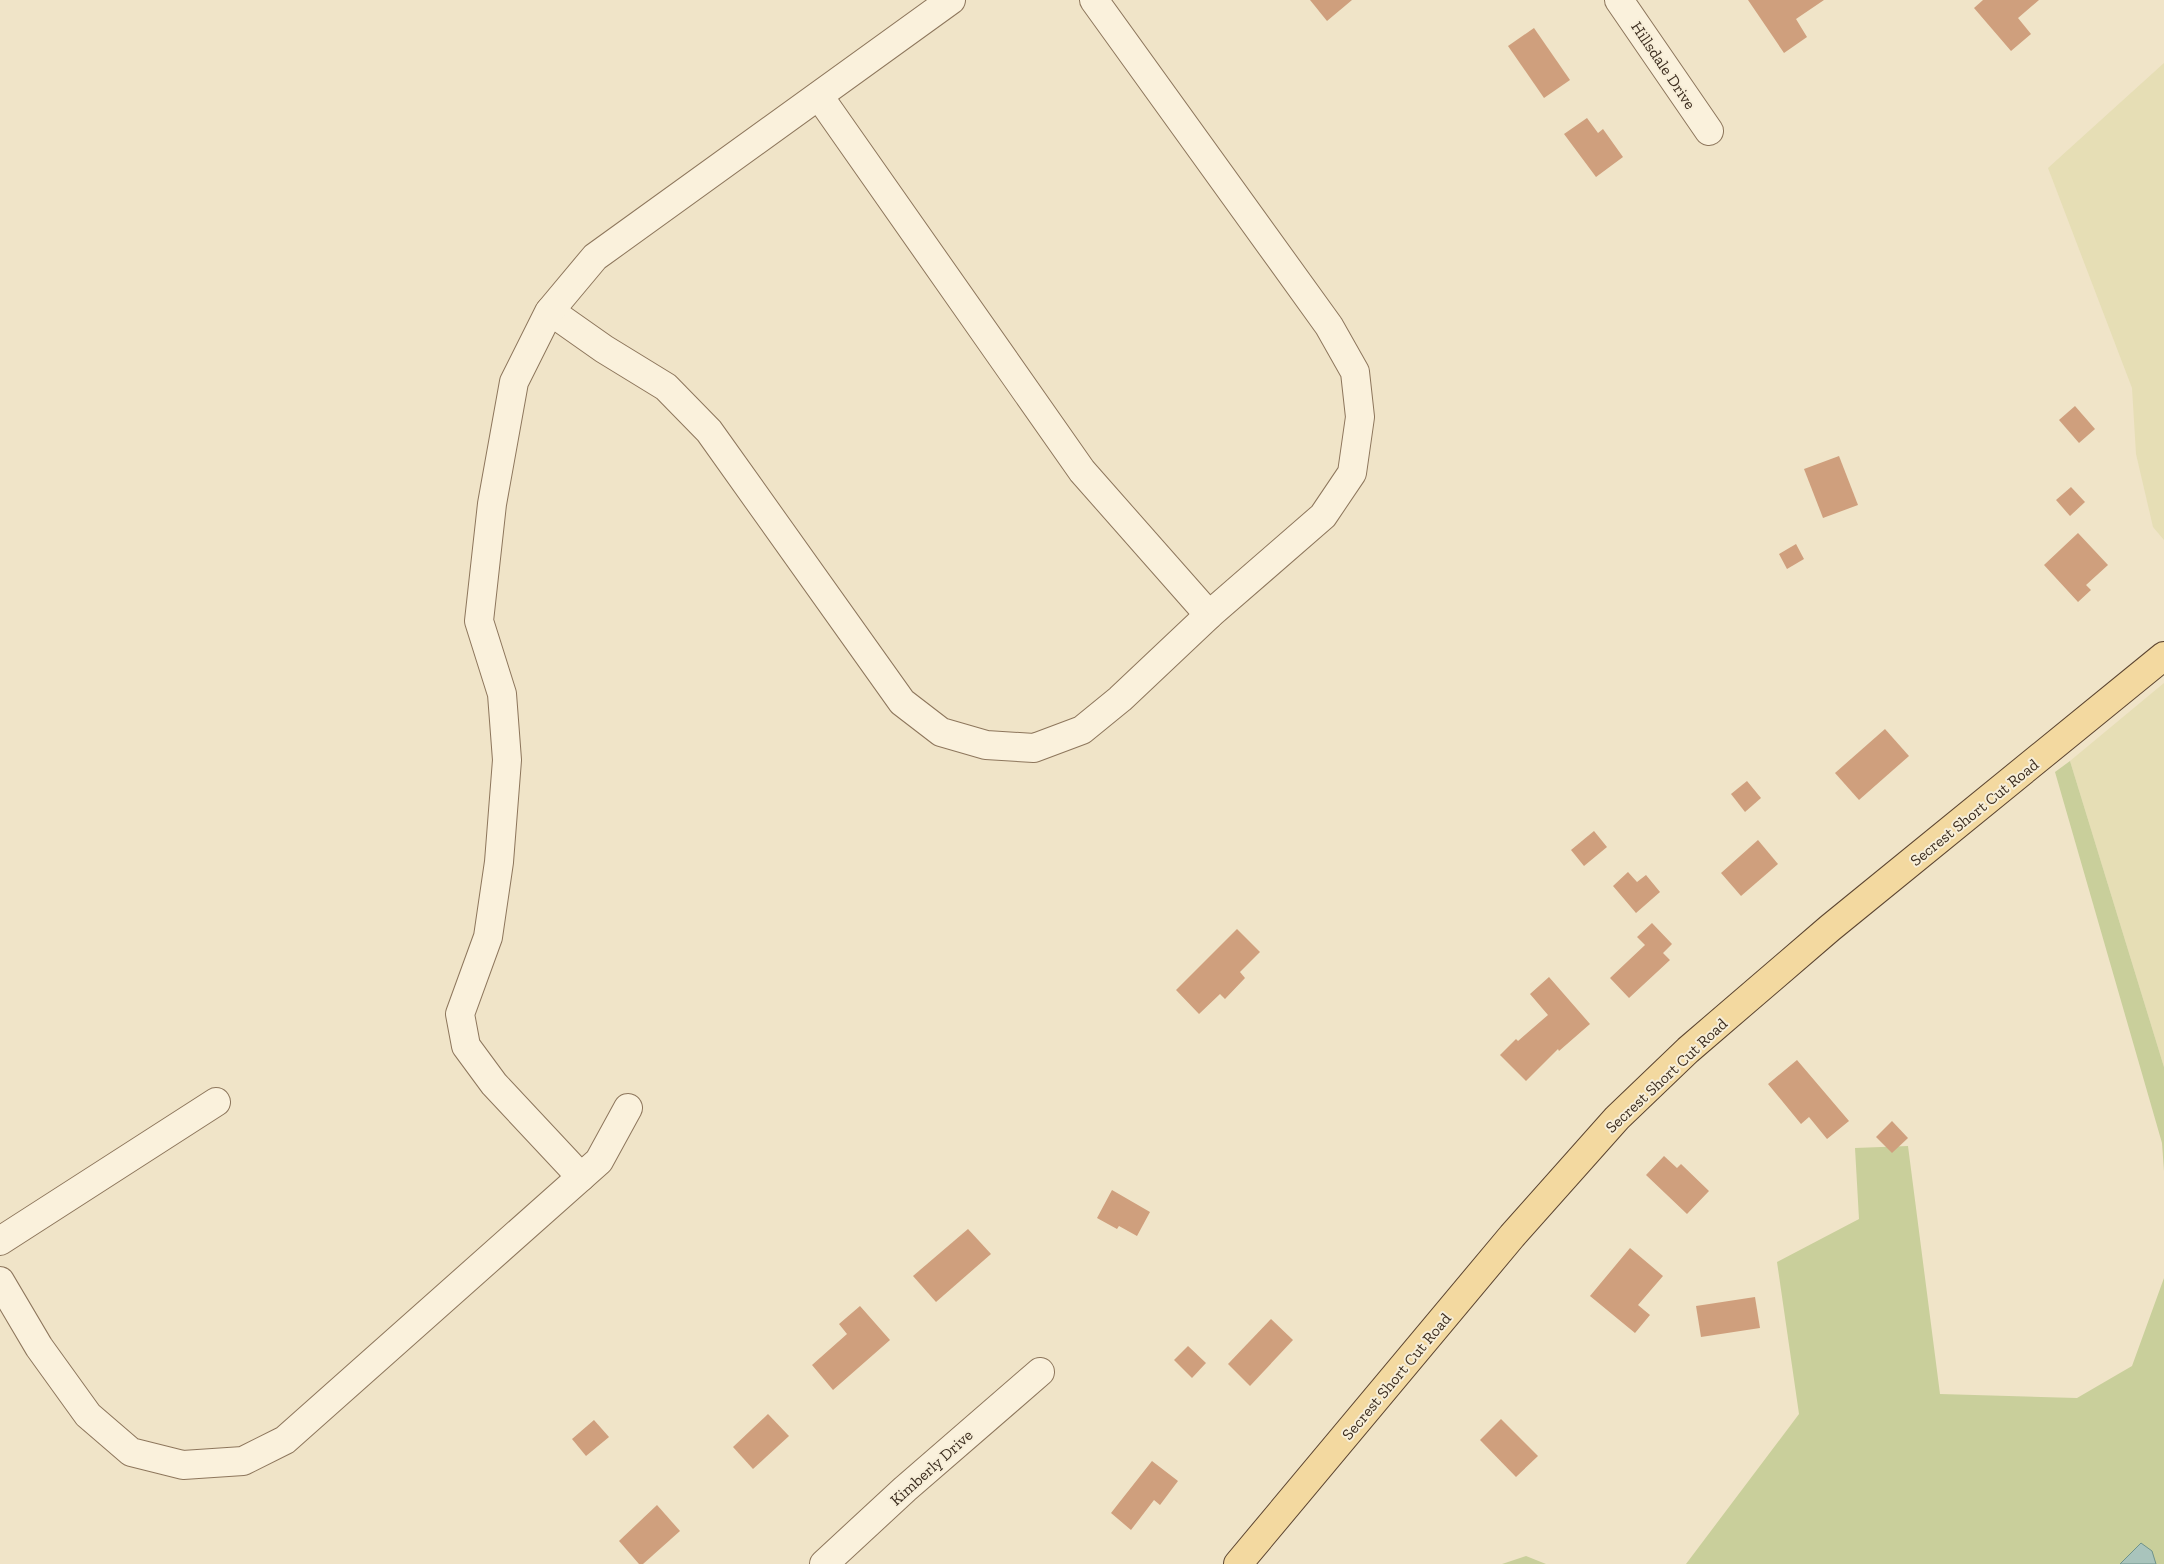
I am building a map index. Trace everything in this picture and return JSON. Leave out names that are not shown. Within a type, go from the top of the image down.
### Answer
[{"type":"main road","name":"Secrest Short Cut Road","points":[[1238,1564],[1512,1236],[1617,1118],[1688,1050],[1830,928],[2164,656]]},
{"type":"street","points":[[581,1177],[494,1084],[466,1046],[460,1014],[490,928],[499,862],[507,760],[502,694],[479,621],[492,504],[514,382],[550,311],[595,257],[951,0]]},
{"type":"street","points":[[550,311],[604,349],[666,387],[709,431],[902,702],[941,732],[986,745],[1034,748],[1082,730],[1120,699],[1209,615],[1323,516],[1352,473],[1360,417],[1355,372],[1329,326],[1094,0]]},
{"type":"street","name":"Hillsdale Drive","points":[[1619,0],[1709,131]]},
{"type":"street","points":[[819,96],[1082,471],[1209,615]]},
{"type":"street","points":[[0,1241],[216,1102]]},
{"type":"street","points":[[0,1281],[39,1347],[88,1415],[131,1452],[183,1465],[243,1461],[285,1440],[599,1161],[628,1108]]},
{"type":"street","name":"Kimberly Drive","points":[[824,1564],[905,1489],[1040,1372]]},
{"type":"shaded area","points":[[2164,63],[2164,540],[2153,527],[2136,454],[2132,388],[2048,168]]},
{"type":"shaded area","points":[[2164,683],[2164,1067],[2070,761]]},
{"type":"green space","points":[[2070,761],[2164,1067],[2164,1171],[2162,1143],[2055,772]]},
{"type":"green space","points":[[1908,1146],[1940,1394],[2077,1398],[2132,1366],[2164,1278],[2164,1564],[1686,1564],[1799,1414],[1777,1262],[1859,1219],[1855,1148]]},
{"type":"green space","points":[[1526,1556],[1546,1564],[1502,1564]]},
{"type":"water","points":[[2141,1543],[2152,1551],[2156,1564],[2120,1564]]},
{"type":"building","points":[[1310,0],[1352,0],[1327,21]]},
{"type":"building","points":[[1748,0],[1824,0],[1796,19],[1807,37],[1784,53]]},
{"type":"building","points":[[1983,0],[2039,0],[2018,18],[2031,34],[2011,51],[1974,8]]},
{"type":"building","points":[[1534,28],[1570,80],[1544,98],[1508,46]]},
{"type":"building","points":[[1587,118],[1598,133],[1603,129],[1623,157],[1596,177],[1564,134]]},
{"type":"building","points":[[2075,406],[2095,429],[2079,443],[2059,420]]},
{"type":"building","points":[[1839,456],[1858,505],[1823,518],[1804,469]]},
{"type":"building","points":[[2071,487],[2085,502],[2070,516],[2056,500]]},
{"type":"building","points":[[2078,533],[2108,565],[2086,585],[2091,590],[2078,602],[2044,565]]},
{"type":"building","points":[[1796,544],[1804,559],[1787,569],[1779,554]]},
{"type":"building","points":[[1885,729],[1909,756],[1859,800],[1835,773]]},
{"type":"building","points":[[1747,781],[1761,798],[1745,812],[1731,794]]},
{"type":"building","points":[[1594,831],[1607,847],[1584,866],[1571,850]]},
{"type":"building","points":[[1758,840],[1778,864],[1741,896],[1721,873]]},
{"type":"building","points":[[1628,872],[1637,882],[1646,875],[1660,892],[1636,913],[1613,886]]},
{"type":"building","points":[[1652,923],[1672,944],[1663,953],[1670,960],[1629,998],[1610,978],[1645,945],[1637,937]]},
{"type":"building","points":[[1237,929],[1260,952],[1240,972],[1245,978],[1225,999],[1220,994],[1199,1014],[1176,990]]},
{"type":"building","points":[[1549,977],[1590,1024],[1559,1051],[1558,1049],[1526,1081],[1500,1055],[1516,1039],[1518,1041],[1548,1015],[1530,994]]},
{"type":"building","points":[[1797,1060],[1849,1121],[1827,1139],[1809,1117],[1801,1124],[1768,1084]]},
{"type":"building","points":[[1892,1121],[1908,1138],[1892,1153],[1876,1137]]},
{"type":"building","points":[[1664,1156],[1677,1168],[1681,1164],[1709,1191],[1687,1214],[1646,1175]]},
{"type":"building","points":[[1112,1190],[1150,1212],[1137,1236],[1119,1226],[1117,1229],[1097,1218]]},
{"type":"building","points":[[968,1229],[991,1254],[936,1302],[913,1276]]},
{"type":"building","points":[[1630,1248],[1663,1276],[1638,1305],[1650,1315],[1635,1333],[1590,1296]]},
{"type":"building","points":[[1755,1297],[1760,1328],[1701,1337],[1696,1306]]},
{"type":"building","points":[[860,1306],[890,1340],[833,1390],[812,1365],[847,1334],[839,1324]]},
{"type":"building","points":[[1271,1319],[1293,1340],[1250,1386],[1228,1364]]},
{"type":"building","points":[[1188,1346],[1206,1363],[1192,1378],[1174,1360]]},
{"type":"building","points":[[768,1414],[789,1436],[753,1469],[733,1447]]},
{"type":"building","points":[[1501,1419],[1538,1456],[1516,1477],[1480,1440]]},
{"type":"building","points":[[594,1420],[609,1437],[586,1456],[572,1439]]},
{"type":"building","points":[[1152,1461],[1178,1481],[1160,1505],[1154,1500],[1131,1530],[1111,1513]]},
{"type":"building","points":[[657,1505],[680,1531],[643,1564],[639,1564],[619,1541]]}]
